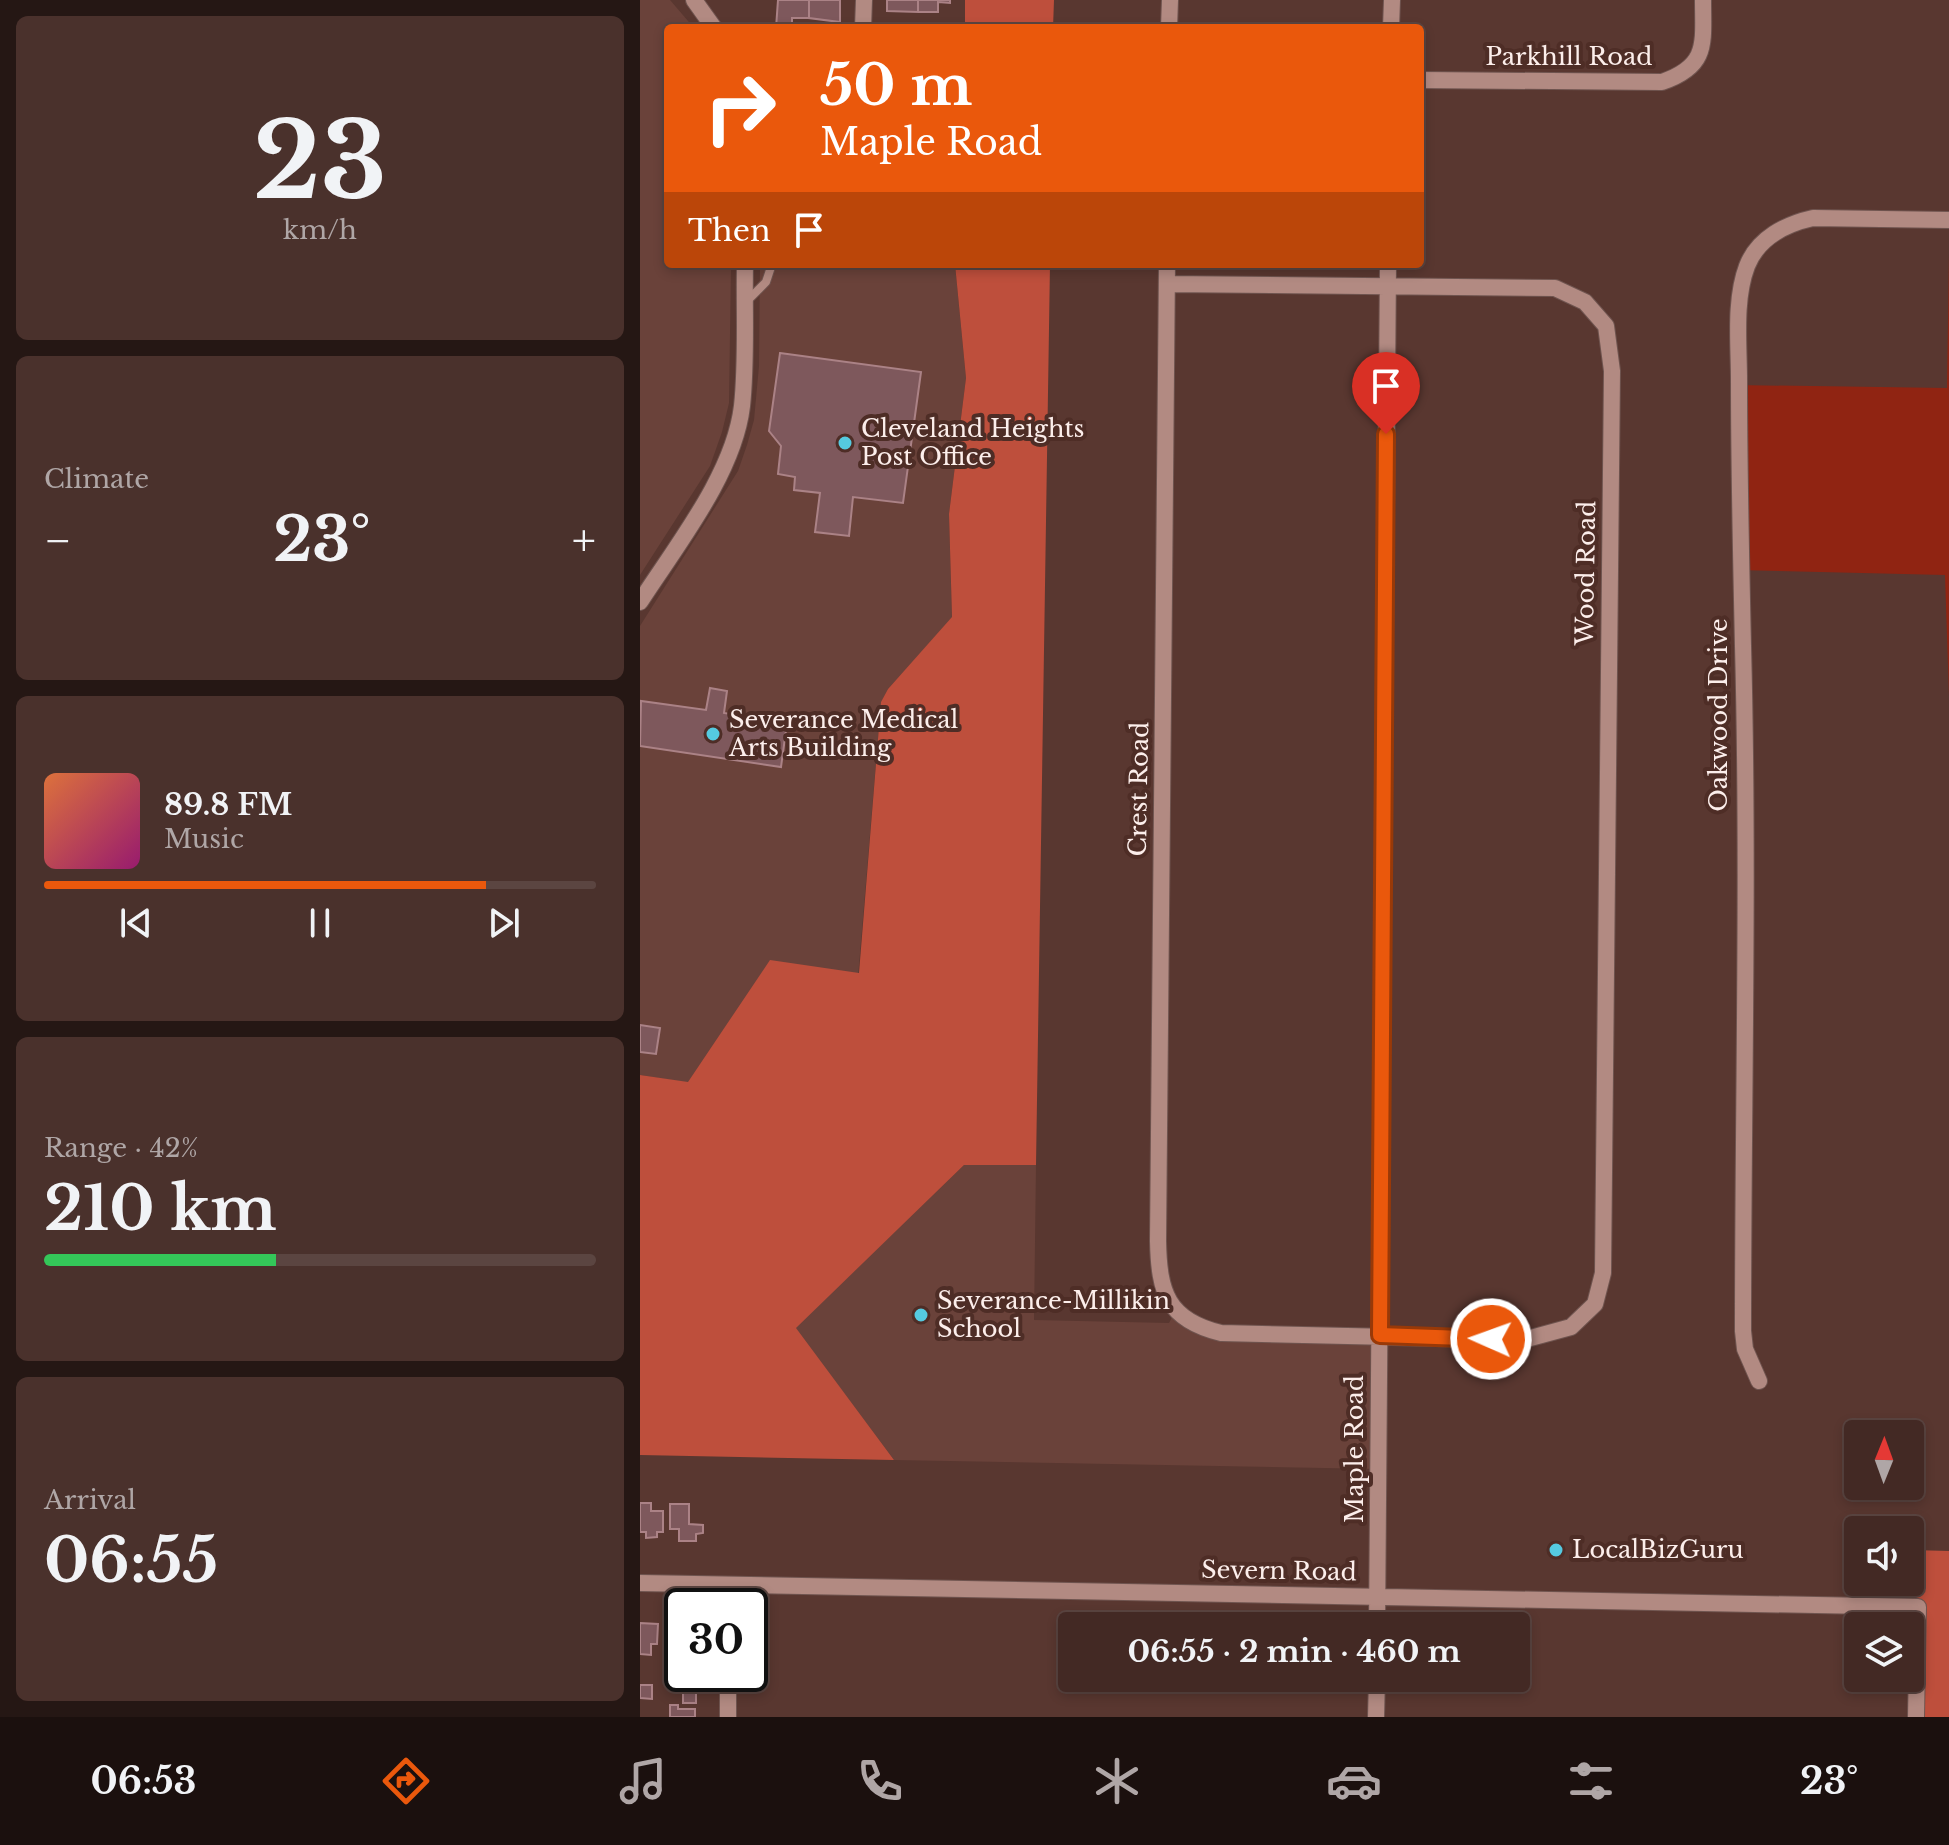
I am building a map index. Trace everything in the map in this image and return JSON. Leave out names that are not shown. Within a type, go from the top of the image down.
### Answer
[{"type":"street","points":[[694,0],[711,24]]},
{"type":"street","points":[[863,24],[864,0]]},
{"type":"street","points":[[1169,24],[1170,0]]},
{"type":"street","points":[[1391,24],[1392,0]]},
{"type":"street","name":"Parkhill Road","points":[[1424,80],[1662,82],[1691,69],[1699,57],[1703,38],[1703,0]]},
{"type":"street","name":"Oakwood Drive","points":[[1759,1381],[1745,1349],[1743,1331],[1744,717],[1739,317],[1743,280],[1758,248],[1774,233],[1793,223],[1813,218],[1949,220]]},
{"type":"street","points":[[640,602],[731,449],[741,408],[745,268]]},
{"type":"street","name":"Crest Road","points":[[1167,268],[1160,1284],[1166,1298],[1190,1323],[1221,1333],[1380,1335]]},
{"type":"street","name":"Maple Road","points":[[1377,1612],[1388,268]]},
{"type":"street","name":"Wood Road","points":[[1167,284],[1555,288],[1585,302],[1606,326],[1612,371],[1603,1273],[1595,1304],[1571,1327],[1523,1340],[1380,1335]]},
{"type":"street","name":"Severn Road","points":[[640,1583],[1918,1607],[1916,1717]]},
{"type":"street","points":[[728,1692],[728,1717]]},
{"type":"street","points":[[1376,1717],[1377,1692]]},
{"type":"lane","points":[[745,304],[766,282],[771,268]]},
{"type":"shaded area","points":[[640,0],[670,0],[691,24],[664,24],[664,268],[731,268],[729,403],[710,466],[640,575]]},
{"type":"shaded area","points":[[965,0],[1054,0],[1053,24],[965,24]]},
{"type":"shaded area","points":[[1949,254],[1949,696],[1945,575],[1736,570],[1735,385],[1947,388]]},
{"type":"shaded area","points":[[760,268],[955,268],[966,378],[949,514],[952,618],[888,689],[881,703],[847,1109],[640,1075],[640,626],[738,471],[754,420],[759,366]]},
{"type":"shaded area","points":[[955,268],[1050,268],[1036,1165],[964,1165],[796,1328],[894,1460],[640,1455],[640,1075],[688,1082],[770,960],[859,973],[881,702],[888,689],[952,617],[949,514],[966,378]]},
{"type":"shaded area","name":"Severance-Millikin School","points":[[964,1165],[1036,1165],[1034,1320],[1169,1323],[1176,1310],[1205,1329],[1380,1335],[1378,1469],[894,1460],[795,1328]]},
{"type":"shaded area","points":[[1924,1550],[1949,1551],[1949,1717],[1916,1717],[1916,1692],[1924,1692],[1924,1612],[1905,1607],[1906,1596],[1924,1596]]},
{"type":"building","points":[[778,0],[809,0],[809,18],[792,18],[792,24],[776,24]]},
{"type":"building","points":[[809,0],[840,0],[840,22],[809,18]]},
{"type":"building","points":[[887,0],[918,0],[918,12],[887,11]]},
{"type":"building","points":[[918,0],[950,0],[950,3],[938,2],[938,12],[918,12]]},
{"type":"building","name":"Cleveland Heights Post Office","points":[[780,353],[921,372],[903,503],[853,497],[849,536],[815,532],[820,493],[794,490],[795,477],[778,474],[781,446],[769,431]]},
{"type":"building","name":"Severance Medical Arts Building","points":[[710,688],[727,691],[724,713],[787,723],[781,767],[640,746],[641,701],[706,710]]},
{"type":"building","points":[[640,1025],[660,1028],[656,1054],[640,1052]]},
{"type":"building","points":[[640,1503],[651,1503],[651,1511],[663,1511],[663,1532],[657,1532],[657,1537],[646,1538],[646,1532],[640,1532]]},
{"type":"building","points":[[670,1504],[689,1504],[689,1524],[703,1525],[703,1533],[696,1534],[696,1541],[679,1541],[679,1529],[670,1529]]},
{"type":"building","points":[[640,1623],[658,1624],[657,1644],[651,1644],[651,1655],[640,1654]]},
{"type":"building","points":[[640,1685],[652,1685],[652,1699],[640,1698]]},
{"type":"building","points":[[683,1692],[696,1692],[696,1703],[683,1703]]},
{"type":"building","points":[[670,1705],[678,1705],[678,1709],[695,1709],[695,1717],[670,1717]]},
{"type":"place","name":"Cleveland Heights Post Office","points":[[845,443]]},
{"type":"place","name":"Severance Medical Arts Building","points":[[713,734]]},
{"type":"place","name":"Severance-Millikin School","points":[[921,1315]]},
{"type":"place","name":"LocalBizGuru","points":[[1556,1550]]},
{"type":"route","points":[[1386,434],[1380,1335],[1491,1339]]}]
